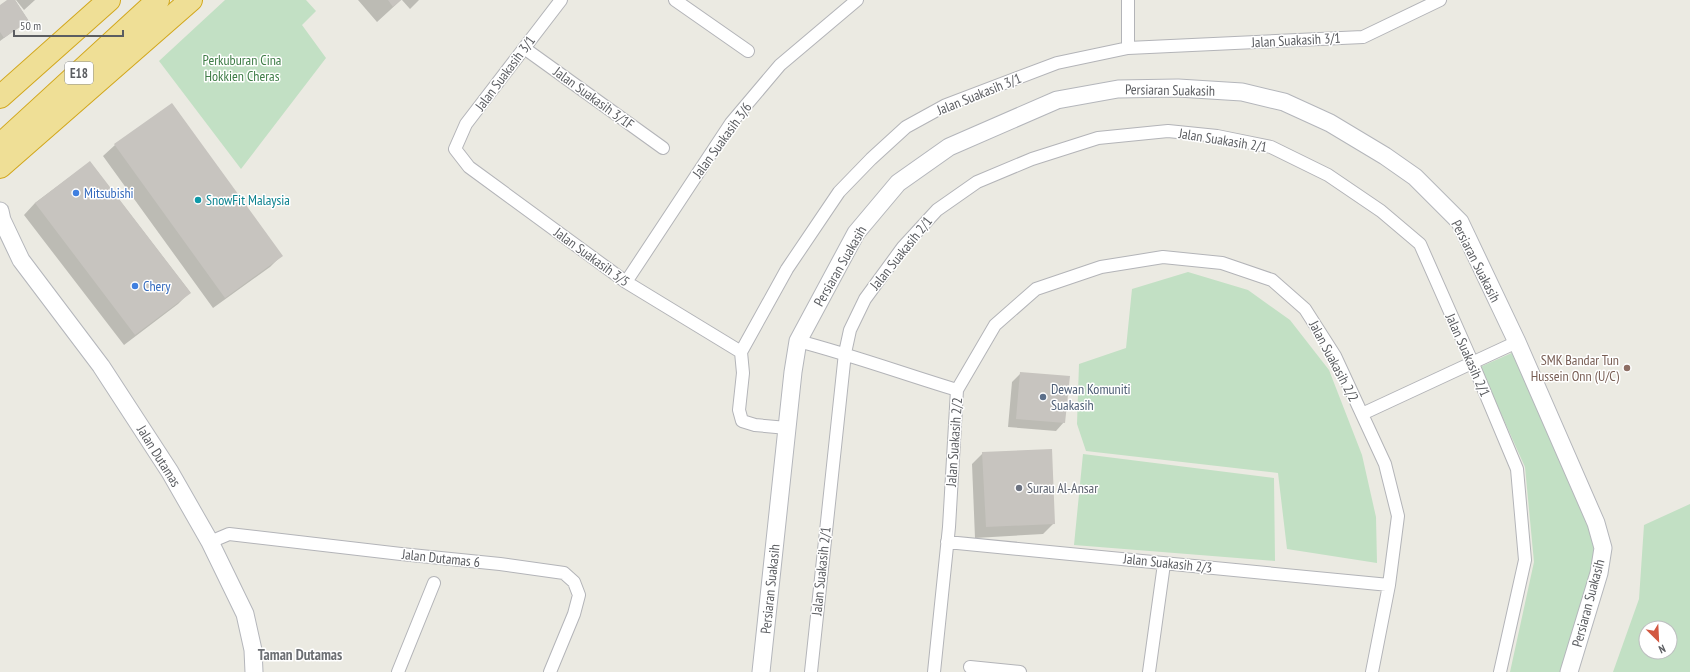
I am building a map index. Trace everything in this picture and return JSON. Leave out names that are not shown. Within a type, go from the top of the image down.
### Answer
[{"type":"highway","points":[[59,46],[95,0]]},
{"type":"highway","name":"E18","points":[[0,97],[109,0]]},
{"type":"highway","name":"E18","points":[[0,145],[158,0]]},
{"type":"highway","points":[[0,167],[191,0]]},
{"type":"street","name":"Jalan Suakasih 3/1","points":[[454,148],[466,124],[561,0]]},
{"type":"street","points":[[675,0],[748,52]]},
{"type":"street","name":"Jalan Suakasih 3/6","points":[[626,282],[731,123],[780,65],[857,0]]},
{"type":"street","points":[[1128,0],[1128,48]]},
{"type":"street","name":"Jalan Suakasih 3/1","points":[[741,352],[787,269],[839,192],[871,159],[906,128],[946,105],[1057,63],[1128,48],[1363,37],[1440,0]]},
{"type":"street","name":"Jalan Suakasih 3/1F","points":[[524,48],[663,148]]},
{"type":"street","name":"Persiaran Suakasih","points":[[761,672],[793,372],[798,341],[856,233],[898,183],[948,148],[1057,100],[1118,89],[1178,88],[1242,92],[1284,102],[1330,123],[1386,156],[1415,176],[1460,222],[1517,342],[1596,523],[1603,548],[1599,573],[1569,672]]},
{"type":"street","name":"Jalan Suakasih 2/1","points":[[811,672],[845,353],[850,330],[865,299],[903,247],[937,210],[977,182],[1032,159],[1083,142],[1098,138],[1168,131],[1218,136],[1271,147],[1328,175],[1381,211],[1420,244],[1517,468],[1525,560],[1500,672]]},
{"type":"street","name":"Jalan Suakasih 3/5","points":[[454,148],[469,167],[626,282],[741,352]]},
{"type":"street","points":[[0,211],[2,220],[21,260]]},
{"type":"street","points":[[0,244],[21,260]]},
{"type":"street","name":"Jalan Suakasih 2/2","points":[[934,672],[946,542],[949,527],[957,390],[995,325],[1036,289],[1101,267],[1163,257],[1222,263],[1272,280],[1305,309],[1335,356],[1385,464],[1398,516],[1389,584],[1372,672]]},
{"type":"street","name":"Jalan Dutamas","points":[[21,260],[101,366],[170,472],[210,542],[245,614],[253,650],[254,672]]},
{"type":"street","points":[[798,341],[845,353],[903,374],[957,390]]},
{"type":"street","points":[[1362,414],[1473,364],[1517,342]]},
{"type":"street","points":[[741,352],[743,373],[739,410],[742,421],[755,425],[787,428]]},
{"type":"street","name":"Jalan Dutamas 6","points":[[210,542],[229,534],[500,564],[564,573],[574,582],[579,595],[574,614],[550,672]]},
{"type":"street","name":"Jalan Suakasih 2/3","points":[[946,542],[1164,564],[1389,584]]},
{"type":"street","points":[[1148,672],[1164,564]]},
{"type":"street","points":[[398,672],[434,584]]},
{"type":"street","points":[[970,667],[1020,672]]},
{"type":"green space","name":"Perkuburan Cina Hokkien Cheras","points":[[225,0],[306,0],[316,11],[302,25],[326,58],[241,169],[159,61]]},
{"type":"green space","points":[[1188,272],[1248,290],[1290,320],[1329,370],[1362,455],[1376,517],[1377,563],[1287,549],[1278,473],[1086,451],[1077,424],[1079,364],[1126,348],[1132,289]]},
{"type":"green space","points":[[1514,352],[1590,525],[1597,549],[1591,574],[1561,672],[1510,672],[1534,562],[1525,467],[1480,367]]},
{"type":"green space","points":[[1083,454],[1274,478],[1275,561],[1074,545]]},
{"type":"green space","points":[[1690,504],[1690,672],[1613,672],[1639,599],[1644,525]]},
{"type":"building","points":[[7,0],[15,0],[29,21],[4,38],[0,32],[0,5]]},
{"type":"building","points":[[388,0],[401,0],[393,7]]},
{"type":"building","name":"SnowFit Malaysia","points":[[172,103],[283,256],[225,298],[114,144]]},
{"type":"building","points":[[90,161],[191,293],[135,335],[35,203]]},
{"type":"building","name":"Dewan Komuniti Suakasih","points":[[1020,372],[1070,376],[1065,423],[1016,419]]},
{"type":"building","name":"Surau Al-Ansar","points":[[1052,449],[1055,524],[986,527],[982,452]]},
{"type":"place","name":"Mitsubishi","points":[[76,193]]},
{"type":"place","name":"SnowFit Malaysia","points":[[198,200]]},
{"type":"place","name":"Chery","points":[[135,286]]},
{"type":"place","name":"SMK Bandar Tun Hussein Onn (U/C)","points":[[1627,368]]},
{"type":"place","name":"Dewan Komuniti Suakasih","points":[[1043,397]]},
{"type":"place","name":"Surau Al-Ansar","points":[[1019,488]]},
{"type":"district","name":"Taman Dutamas","points":[[300,655]]}]
